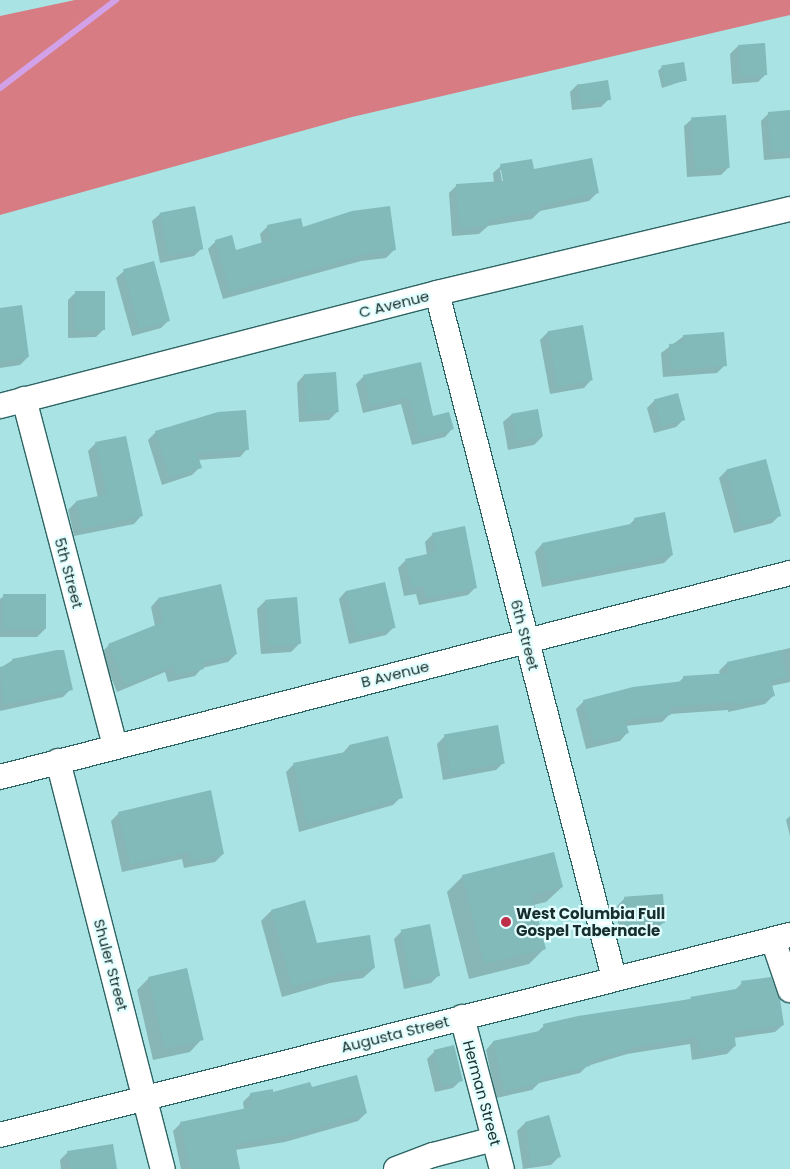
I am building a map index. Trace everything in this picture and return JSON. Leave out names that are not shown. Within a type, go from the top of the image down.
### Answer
[{"type":"street","name":"C Avenue","points":[[0,406],[437,293],[790,209]]},
{"type":"street","name":"6th Street","points":[[437,293],[614,978]]},
{"type":"street","name":"5th Street","points":[[24,399],[114,746]]},
{"type":"street","name":"B Avenue","points":[[0,777],[114,746],[790,573]]},
{"type":"street","name":"Shuler Street","points":[[58,761],[163,1169]]},
{"type":"street","name":"Augusta Street","points":[[0,1135],[781,937]]},
{"type":"street","points":[[781,937],[790,990]]},
{"type":"street","name":"Herman Street","points":[[462,1017],[502,1169]]},
{"type":"street","points":[[396,1169],[433,1155],[494,1139]]},
{"type":"shaded area","points":[[75,0],[790,0],[790,15],[352,117],[0,215],[0,16]]},
{"type":"building","points":[[765,43],[767,75],[740,77],[738,45]]},
{"type":"building","points":[[684,62],[687,81],[664,84],[661,66]]},
{"type":"building","points":[[608,80],[611,100],[581,105],[577,85]]},
{"type":"building","points":[[790,110],[790,151],[771,152],[768,112]]},
{"type":"building","points":[[726,115],[730,168],[695,170],[691,117]]},
{"type":"building","points":[[592,158],[599,193],[540,205],[541,211],[488,220],[488,226],[459,228],[456,184],[503,181],[500,164],[532,159],[534,169]]},
{"type":"building","points":[[195,206],[203,249],[168,256],[160,213]]},
{"type":"building","points":[[390,206],[396,250],[370,253],[230,292],[215,240],[232,235],[236,250],[271,240],[267,225],[301,218],[303,227],[352,211]]},
{"type":"building","points":[[154,261],[170,321],[139,329],[123,269]]},
{"type":"building","points":[[75,291],[105,291],[105,330],[75,330]]},
{"type":"building","points":[[22,305],[29,357],[0,362],[0,308]]},
{"type":"building","points":[[583,325],[593,380],[557,386],[548,331]]},
{"type":"building","points":[[724,332],[727,366],[671,370],[669,344],[684,343],[683,335]]},
{"type":"building","points":[[421,362],[433,416],[449,412],[454,429],[420,438],[409,397],[371,406],[363,375]]},
{"type":"building","points":[[336,372],[339,412],[307,414],[304,374]]},
{"type":"building","points":[[678,393],[685,420],[661,427],[654,399]]},
{"type":"building","points":[[538,409],[543,437],[516,441],[511,414]]},
{"type":"building","points":[[246,410],[249,450],[197,453],[202,468],[170,477],[155,431],[218,412]]},
{"type":"building","points":[[126,436],[143,516],[82,529],[76,501],[107,494],[95,442]]},
{"type":"building","points":[[766,459],[781,516],[742,527],[726,470]]},
{"type":"building","points":[[665,512],[673,555],[550,580],[542,543],[635,523],[634,518]]},
{"type":"building","points":[[465,526],[477,588],[426,598],[424,586],[412,589],[405,559],[436,552],[432,533]]},
{"type":"building","points":[[385,582],[396,628],[357,637],[346,591]]},
{"type":"building","points":[[221,584],[237,654],[202,662],[204,669],[175,675],[173,666],[125,685],[108,644],[163,622],[158,598]]},
{"type":"building","points":[[3,594],[46,594],[46,629],[3,629]]},
{"type":"building","points":[[297,597],[301,644],[269,647],[265,600]]},
{"type":"building","points":[[64,650],[73,690],[3,705],[0,667],[13,664],[12,659]]},
{"type":"building","points":[[781,650],[787,677],[771,681],[775,696],[736,705],[735,702],[670,707],[671,715],[625,720],[629,733],[594,742],[583,700],[633,687],[684,681],[683,676],[729,673],[727,662]]},
{"type":"building","points":[[498,725],[505,763],[451,773],[444,735]]},
{"type":"building","points":[[388,736],[403,798],[307,824],[293,763],[350,751],[349,745]]},
{"type":"building","points":[[211,790],[224,854],[191,861],[189,852],[130,865],[118,812]]},
{"type":"building","name":"West Columbia Full Gospel Tabernacle","points":[[554,852],[563,887],[532,895],[546,949],[484,964],[462,875]]},
{"type":"building","points":[[663,894],[665,923],[626,926],[624,897]]},
{"type":"building","points":[[305,900],[317,943],[370,935],[375,968],[342,973],[292,987],[271,910]]},
{"type":"building","points":[[430,924],[440,976],[411,982],[401,930]]},
{"type":"building","points":[[187,968],[204,1040],[165,1049],[148,977]]},
{"type":"building","points":[[771,977],[780,999],[784,1025],[734,1032],[736,1046],[700,1052],[697,1037],[636,1047],[589,1061],[590,1066],[540,1078],[542,1082],[504,1091],[493,1041],[544,1030],[543,1024],[578,1016],[691,999],[690,997],[742,988],[741,981]]},
{"type":"building","points":[[454,1045],[463,1081],[443,1086],[434,1050]]},
{"type":"building","points":[[357,1075],[367,1113],[294,1134],[235,1144],[240,1169],[190,1169],[180,1122],[252,1107],[250,1093],[273,1089],[273,1092],[310,1082],[312,1087]]},
{"type":"building","points":[[549,1115],[561,1157],[531,1166],[525,1122]]},
{"type":"building","points":[[113,1144],[117,1169],[70,1169],[67,1151]]},
{"type":"waterway","points":[[0,88],[116,0]]},
{"type":"place","name":"West Columbia Full Gospel Tabernacle","points":[[506,922]]}]
